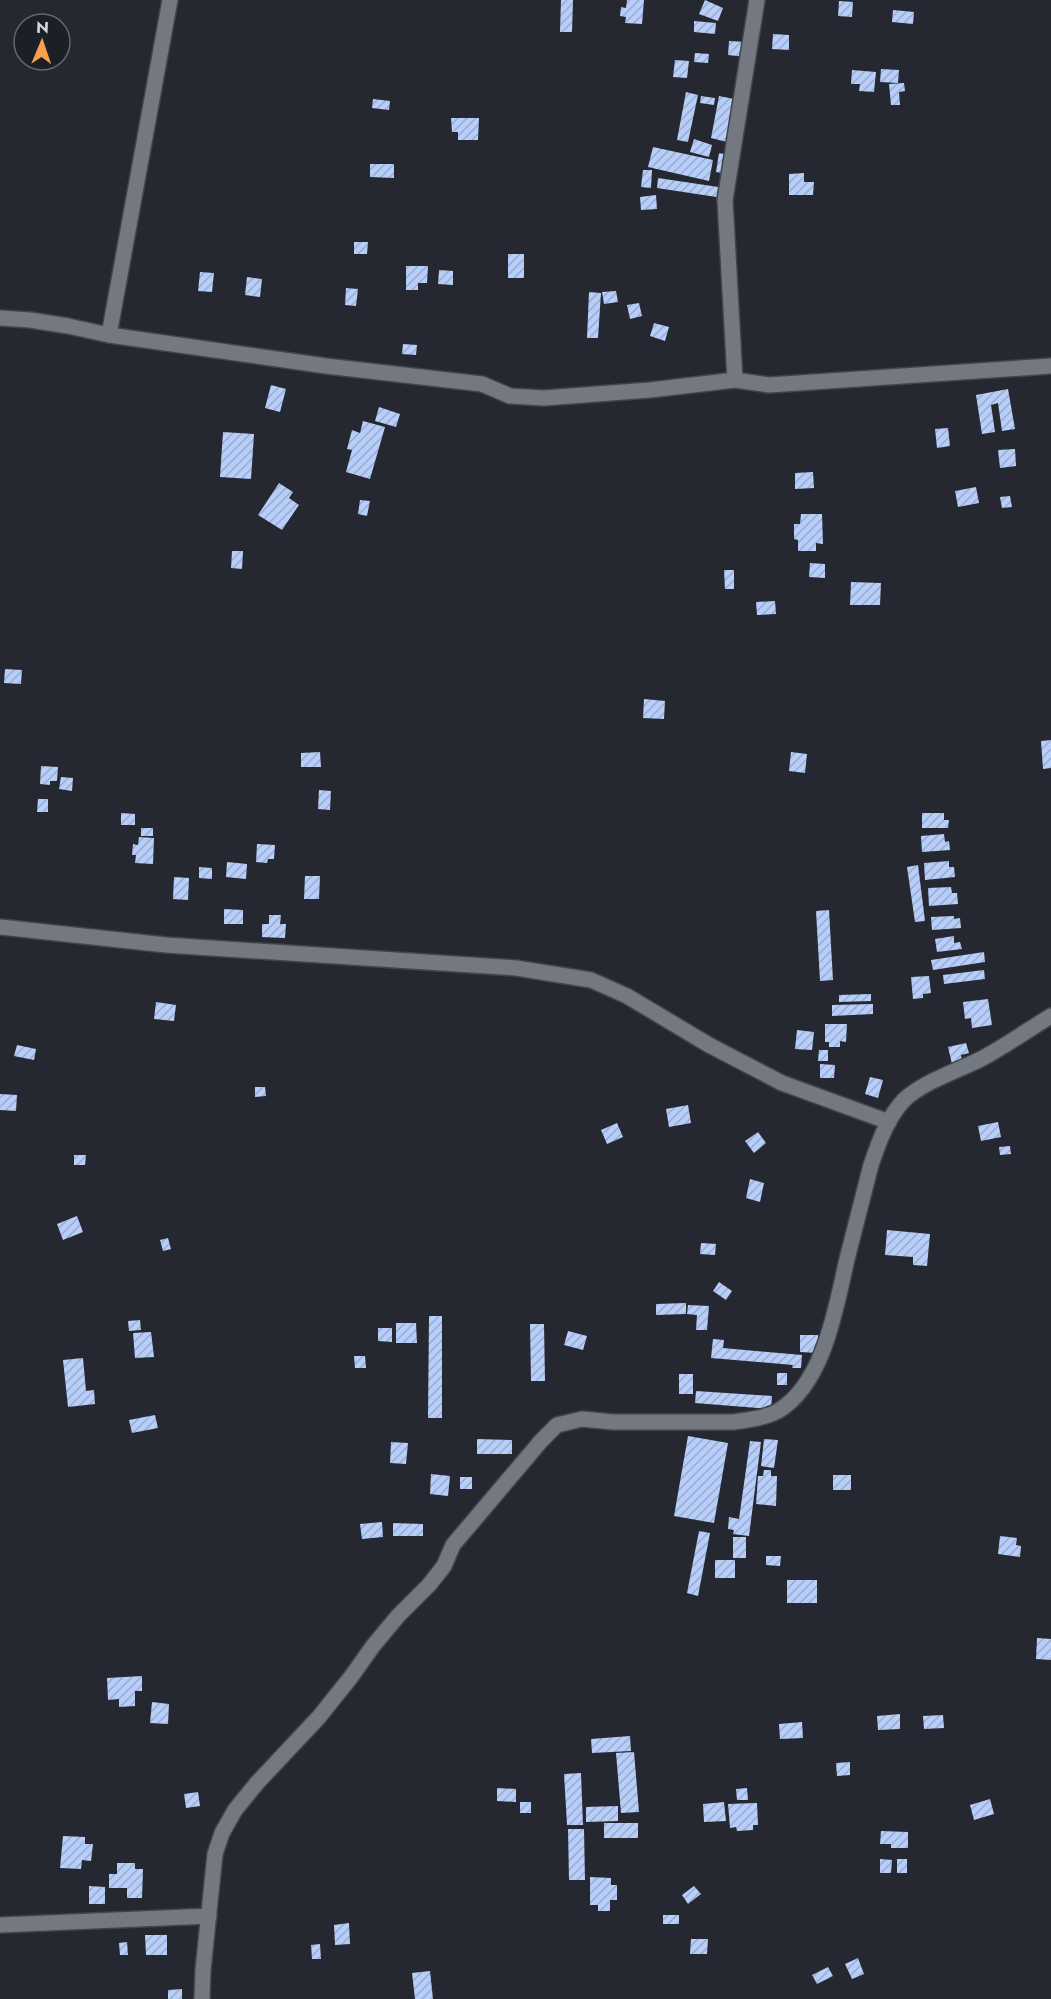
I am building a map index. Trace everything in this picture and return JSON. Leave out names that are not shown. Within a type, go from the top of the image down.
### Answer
[{"type":"street","points":[[109,335],[170,0]]},
{"type":"street","points":[[735,380],[725,200],[757,0]]},
{"type":"street","points":[[0,318],[68,326],[109,335],[326,366],[482,384],[510,396],[544,398],[650,390],[735,380],[769,385],[1051,366]]},
{"type":"street","points":[[0,927],[166,945],[516,968],[591,980],[627,996],[709,1045],[782,1083],[889,1122]]},
{"type":"street","points":[[202,1999],[215,1854],[222,1833],[235,1810],[319,1717],[373,1646],[444,1566],[453,1545],[482,1509],[557,1425],[582,1419],[613,1422],[712,1420],[733,1422],[777,1412],[788,1404],[812,1373],[822,1354],[871,1165],[894,1113],[920,1088],[983,1058],[1051,1016]]},
{"type":"street","points":[[0,1925],[208,1916]]},
{"type":"building","points":[[561,0],[573,0],[572,32],[560,32]]},
{"type":"building","points":[[627,0],[644,0],[642,24],[625,23],[626,17],[620,16],[621,7],[626,8]]},
{"type":"building","points":[[705,0],[723,8],[718,21],[699,14]]},
{"type":"building","points":[[839,1],[853,2],[852,17],[838,16]]},
{"type":"building","points":[[893,10],[914,12],[913,24],[892,22]]},
{"type":"building","points":[[694,21],[716,23],[715,34],[694,32]]},
{"type":"building","points":[[773,34],[789,35],[789,50],[772,49]]},
{"type":"building","points":[[729,41],[747,42],[746,57],[728,55]]},
{"type":"building","points":[[695,53],[709,54],[708,63],[694,62]]},
{"type":"building","points":[[675,60],[689,61],[687,78],[673,77]]},
{"type":"building","points":[[881,69],[899,70],[898,83],[880,82]]},
{"type":"building","points":[[852,70],[876,72],[874,92],[859,91],[860,84],[851,84]]},
{"type":"building","points":[[904,83],[905,91],[899,92],[900,105],[891,105],[889,84]]},
{"type":"building","points":[[686,92],[698,95],[688,142],[677,140]]},
{"type":"building","points":[[701,96],[715,98],[714,105],[700,103]]},
{"type":"building","points":[[719,96],[739,100],[731,143],[711,138]]},
{"type":"building","points":[[373,99],[390,101],[389,110],[372,108]]},
{"type":"building","points":[[451,118],[479,118],[478,140],[458,140],[458,132],[452,132]]},
{"type":"building","points":[[694,139],[712,145],[709,157],[690,152]]},
{"type":"building","points":[[653,147],[713,160],[709,181],[648,167]]},
{"type":"building","points":[[719,153],[729,155],[726,174],[716,172]]},
{"type":"building","points":[[370,164],[394,164],[394,178],[370,177]]},
{"type":"building","points":[[643,170],[652,170],[651,188],[641,187]]},
{"type":"building","points":[[804,173],[804,182],[814,182],[813,195],[789,195],[789,174]]},
{"type":"building","points":[[658,178],[725,188],[723,198],[657,188]]},
{"type":"building","points":[[656,195],[657,209],[641,210],[640,197]]},
{"type":"building","points":[[354,242],[368,242],[367,254],[354,254]]},
{"type":"building","points":[[508,254],[524,254],[524,278],[508,278]]},
{"type":"building","points":[[406,266],[428,266],[427,283],[418,283],[418,290],[406,290]]},
{"type":"building","points":[[439,270],[453,271],[453,285],[438,284]]},
{"type":"building","points":[[200,272],[214,273],[212,292],[198,291]]},
{"type":"building","points":[[247,277],[262,279],[260,297],[245,295]]},
{"type":"building","points":[[346,288],[358,289],[356,306],[345,305]]},
{"type":"building","points":[[616,291],[618,302],[604,304],[602,292]]},
{"type":"building","points":[[589,292],[601,293],[598,338],[587,338]]},
{"type":"building","points":[[639,303],[642,316],[630,319],[627,305]]},
{"type":"building","points":[[654,323],[669,327],[665,341],[650,336]]},
{"type":"building","points":[[403,344],[417,345],[416,355],[402,354]]},
{"type":"building","points":[[271,385],[286,389],[280,412],[265,408]]},
{"type":"building","points":[[1008,389],[1015,429],[1002,431],[998,403],[991,405],[995,432],[982,434],[976,395]]},
{"type":"building","points":[[379,407],[400,414],[396,427],[375,421]]},
{"type":"building","points":[[363,421],[385,427],[370,479],[346,472],[352,450],[347,449],[352,430],[360,433]]},
{"type":"building","points":[[948,428],[950,446],[937,448],[935,429]]},
{"type":"building","points":[[223,432],[254,434],[251,479],[220,477]]},
{"type":"building","points":[[1015,449],[1016,466],[1000,468],[998,450]]},
{"type":"building","points":[[813,472],[814,488],[795,489],[795,473]]},
{"type":"building","points":[[279,483],[293,492],[289,498],[299,505],[282,530],[258,515]]},
{"type":"building","points":[[976,487],[979,503],[958,507],[955,491]]},
{"type":"building","points":[[1010,496],[1012,507],[1002,508],[1000,497]]},
{"type":"building","points":[[360,500],[370,501],[367,516],[358,514]]},
{"type":"building","points":[[801,514],[822,514],[823,544],[816,543],[816,551],[798,551],[798,540],[794,539],[794,524],[800,524]]},
{"type":"building","points":[[232,551],[243,551],[242,569],[231,568]]},
{"type":"building","points":[[810,563],[825,564],[825,578],[809,577]]},
{"type":"building","points":[[724,570],[734,570],[734,589],[725,589]]},
{"type":"building","points":[[851,582],[881,583],[880,605],[850,605]]},
{"type":"building","points":[[775,601],[776,614],[757,615],[756,602]]},
{"type":"building","points":[[5,669],[22,670],[21,684],[4,683]]},
{"type":"building","points":[[644,699],[665,701],[664,719],[643,718]]},
{"type":"building","points":[[1051,740],[1051,768],[1043,769],[1041,741]]},
{"type":"building","points":[[320,752],[321,767],[301,767],[301,753]]},
{"type":"building","points":[[791,752],[807,754],[805,773],[789,771]]},
{"type":"building","points":[[41,766],[58,767],[57,781],[50,781],[50,785],[40,784]]},
{"type":"building","points":[[61,777],[73,778],[72,791],[59,789]]},
{"type":"building","points":[[319,790],[331,791],[330,810],[318,809]]},
{"type":"building","points":[[38,799],[48,799],[48,812],[37,812]]},
{"type":"building","points":[[121,813],[135,814],[135,825],[121,825]]},
{"type":"building","points":[[922,813],[944,813],[944,820],[949,820],[948,828],[922,828]]},
{"type":"building","points":[[141,828],[153,828],[153,836],[141,836]]},
{"type":"building","points":[[944,834],[945,842],[949,841],[950,850],[922,852],[921,836]]},
{"type":"building","points":[[139,837],[154,838],[153,864],[135,863],[136,855],[132,855],[133,844],[138,845]]},
{"type":"building","points":[[257,844],[275,845],[274,859],[268,859],[267,863],[256,862]]},
{"type":"building","points":[[949,861],[949,867],[954,867],[955,877],[925,880],[924,863]]},
{"type":"building","points":[[227,862],[247,864],[246,879],[226,877]]},
{"type":"building","points":[[918,865],[925,921],[915,922],[907,867]]},
{"type":"building","points":[[199,867],[212,868],[212,879],[199,878]]},
{"type":"building","points":[[305,876],[320,876],[319,899],[304,899]]},
{"type":"building","points":[[174,877],[189,878],[188,900],[173,899]]},
{"type":"building","points":[[951,887],[952,893],[957,893],[958,904],[929,906],[928,888]]},
{"type":"building","points":[[224,909],[243,910],[243,924],[224,924]]},
{"type":"building","points":[[829,910],[833,980],[820,981],[816,911]]},
{"type":"building","points":[[269,915],[281,915],[280,924],[286,924],[285,938],[262,937],[262,924],[269,924]]},
{"type":"building","points":[[954,916],[954,919],[960,918],[961,928],[932,930],[931,917]]},
{"type":"building","points":[[954,936],[954,943],[960,942],[962,949],[937,952],[935,939]]},
{"type":"building","points":[[984,952],[985,962],[933,970],[931,960]]},
{"type":"building","points":[[984,970],[985,979],[944,984],[943,975]]},
{"type":"building","points":[[929,976],[931,993],[923,994],[923,998],[913,999],[911,977]]},
{"type":"building","points":[[871,994],[871,1001],[839,1002],[839,995]]},
{"type":"building","points":[[988,999],[992,1025],[972,1028],[971,1018],[965,1019],[963,1002]]},
{"type":"building","points":[[156,1002],[176,1005],[174,1021],[154,1019]]},
{"type":"building","points":[[873,1004],[873,1014],[832,1016],[832,1005]]},
{"type":"building","points":[[825,1024],[847,1024],[846,1042],[840,1041],[840,1047],[829,1047],[829,1042],[825,1042]]},
{"type":"building","points":[[797,1030],[814,1032],[812,1050],[795,1049]]},
{"type":"building","points":[[966,1043],[969,1053],[961,1055],[962,1062],[952,1064],[948,1047]]},
{"type":"building","points":[[17,1045],[36,1049],[34,1060],[14,1056]]},
{"type":"building","points":[[819,1050],[828,1050],[828,1061],[818,1061]]},
{"type":"building","points":[[820,1064],[835,1065],[834,1078],[820,1078]]},
{"type":"building","points":[[870,1077],[883,1080],[878,1098],[865,1094]]},
{"type":"building","points":[[255,1087],[265,1087],[266,1096],[255,1097]]},
{"type":"building","points":[[0,1094],[17,1095],[16,1111],[0,1110]]},
{"type":"building","points":[[688,1105],[691,1123],[669,1127],[666,1109]]},
{"type":"building","points":[[998,1122],[1001,1137],[981,1141],[978,1126]]},
{"type":"building","points":[[617,1123],[623,1137],[607,1144],[601,1130]]},
{"type":"building","points":[[758,1132],[766,1143],[754,1153],[745,1141]]},
{"type":"building","points":[[1010,1146],[1011,1154],[1000,1155],[999,1147]]},
{"type":"building","points":[[74,1155],[86,1155],[85,1165],[74,1165]]},
{"type":"building","points":[[750,1179],[764,1183],[760,1202],[746,1198]]},
{"type":"building","points":[[77,1216],[83,1232],[63,1240],[57,1224]]},
{"type":"building","points":[[887,1230],[930,1234],[927,1266],[913,1265],[913,1257],[885,1255]]},
{"type":"building","points":[[168,1238],[171,1249],[163,1251],[160,1240]]},
{"type":"building","points":[[701,1243],[716,1244],[715,1255],[700,1254]]},
{"type":"building","points":[[719,1282],[732,1291],[726,1300],[713,1291]]},
{"type":"building","points":[[686,1303],[686,1314],[656,1315],[656,1304]]},
{"type":"building","points":[[688,1305],[709,1306],[707,1330],[696,1330],[697,1315],[687,1314]]},
{"type":"building","points":[[429,1316],[442,1316],[442,1418],[428,1418]]},
{"type":"building","points":[[140,1320],[141,1330],[129,1331],[128,1321]]},
{"type":"building","points":[[396,1323],[416,1323],[417,1343],[396,1343]]},
{"type":"building","points":[[530,1324],[544,1324],[545,1381],[531,1381]]},
{"type":"building","points":[[378,1328],[392,1328],[392,1342],[378,1341]]},
{"type":"building","points":[[568,1331],[587,1336],[583,1350],[564,1345]]},
{"type":"building","points":[[151,1332],[154,1357],[135,1358],[133,1333]]},
{"type":"building","points":[[800,1335],[818,1335],[818,1353],[800,1352]]},
{"type":"building","points":[[713,1339],[724,1340],[723,1348],[802,1355],[801,1368],[792,1368],[793,1365],[711,1358]]},
{"type":"building","points":[[354,1356],[365,1356],[366,1368],[355,1368]]},
{"type":"building","points":[[83,1358],[86,1391],[94,1390],[95,1404],[68,1407],[63,1360]]},
{"type":"building","points":[[777,1373],[787,1373],[787,1385],[777,1385]]},
{"type":"building","points":[[679,1374],[693,1374],[693,1394],[679,1394]]},
{"type":"building","points":[[696,1391],[772,1396],[771,1409],[695,1403]]},
{"type":"building","points":[[155,1415],[158,1428],[132,1433],[129,1420]]},
{"type":"building","points":[[688,1436],[728,1443],[714,1523],[674,1516]]},
{"type":"building","points":[[477,1439],[512,1440],[512,1454],[477,1454]]},
{"type":"building","points":[[764,1439],[778,1440],[774,1468],[761,1466]]},
{"type":"building","points":[[750,1441],[761,1442],[749,1536],[733,1534],[734,1530],[728,1529],[729,1517],[739,1519]]},
{"type":"building","points":[[391,1442],[408,1443],[406,1464],[390,1463]]},
{"type":"building","points":[[764,1470],[771,1470],[771,1476],[777,1476],[776,1506],[756,1504],[758,1476],[763,1476]]},
{"type":"building","points":[[431,1474],[450,1476],[448,1496],[430,1494]]},
{"type":"building","points":[[833,1475],[851,1475],[851,1490],[833,1490]]},
{"type":"building","points":[[460,1477],[472,1477],[472,1489],[460,1489]]},
{"type":"building","points":[[382,1522],[383,1537],[362,1539],[360,1524]]},
{"type":"building","points":[[393,1523],[423,1524],[423,1536],[393,1536]]},
{"type":"building","points":[[699,1531],[710,1533],[698,1596],[687,1593]]},
{"type":"building","points":[[1000,1536],[1017,1538],[1016,1545],[1021,1546],[1020,1557],[998,1554]]},
{"type":"building","points":[[733,1537],[746,1537],[746,1558],[733,1558]]},
{"type":"building","points":[[766,1556],[781,1556],[780,1566],[766,1565]]},
{"type":"building","points":[[715,1560],[735,1560],[735,1578],[715,1578]]},
{"type":"building","points":[[787,1580],[817,1580],[817,1603],[787,1603]]},
{"type":"building","points":[[1037,1638],[1051,1639],[1051,1660],[1036,1659]]},
{"type":"building","points":[[142,1676],[142,1691],[135,1691],[135,1706],[119,1707],[119,1699],[108,1700],[107,1678]]},
{"type":"building","points":[[152,1702],[169,1704],[168,1724],[150,1723]]},
{"type":"building","points":[[900,1714],[900,1729],[878,1730],[877,1716]]},
{"type":"building","points":[[943,1715],[944,1728],[924,1729],[923,1716]]},
{"type":"building","points":[[802,1722],[803,1738],[780,1739],[779,1724]]},
{"type":"building","points":[[630,1736],[631,1751],[592,1753],[591,1739]]},
{"type":"building","points":[[634,1752],[639,1812],[621,1813],[616,1753]]},
{"type":"building","points":[[850,1762],[850,1775],[837,1776],[836,1763]]},
{"type":"building","points":[[581,1773],[583,1825],[567,1825],[564,1774]]},
{"type":"building","points":[[497,1788],[516,1789],[516,1802],[497,1801]]},
{"type":"building","points":[[747,1788],[748,1800],[737,1800],[736,1789]]},
{"type":"building","points":[[198,1792],[200,1806],[186,1808],[184,1794]]},
{"type":"building","points":[[990,1799],[994,1814],[974,1820],[970,1805]]},
{"type":"building","points":[[520,1802],[531,1802],[531,1813],[520,1813]]},
{"type":"building","points":[[724,1802],[726,1821],[704,1822],[703,1804]]},
{"type":"building","points":[[757,1803],[758,1825],[753,1825],[753,1830],[737,1831],[736,1827],[730,1828],[728,1804]]},
{"type":"building","points":[[618,1806],[618,1821],[586,1822],[586,1807]]},
{"type":"building","points":[[604,1823],[638,1823],[638,1838],[604,1838]]},
{"type":"building","points":[[568,1829],[584,1829],[585,1880],[569,1880]]},
{"type":"building","points":[[881,1831],[908,1832],[908,1848],[891,1848],[891,1844],[880,1844]]},
{"type":"building","points":[[63,1836],[85,1837],[85,1844],[93,1844],[91,1861],[82,1860],[81,1869],[60,1868]]},
{"type":"building","points":[[880,1859],[892,1860],[891,1873],[880,1873]]},
{"type":"building","points":[[897,1859],[907,1859],[907,1873],[897,1873]]},
{"type":"building","points":[[117,1863],[135,1863],[135,1869],[143,1869],[142,1898],[127,1898],[127,1888],[109,1888],[109,1874],[117,1874]]},
{"type":"building","points":[[590,1877],[611,1878],[611,1885],[617,1885],[617,1900],[610,1900],[610,1911],[598,1911],[598,1905],[590,1905]]},
{"type":"building","points":[[89,1886],[105,1887],[105,1904],[89,1904]]},
{"type":"building","points":[[694,1886],[701,1894],[688,1904],[682,1895]]},
{"type":"building","points":[[663,1915],[679,1915],[679,1924],[663,1924]]},
{"type":"building","points":[[349,1923],[350,1944],[335,1945],[334,1925]]},
{"type":"building","points":[[145,1935],[167,1935],[167,1955],[146,1955]]},
{"type":"building","points":[[691,1939],[708,1939],[707,1954],[690,1954]]},
{"type":"building","points":[[127,1942],[128,1955],[120,1955],[119,1943]]},
{"type":"building","points":[[320,1944],[321,1959],[312,1959],[311,1945]]},
{"type":"building","points":[[858,1958],[864,1974],[852,1979],[845,1964]]},
{"type":"building","points":[[828,1967],[833,1976],[817,1984],[812,1975]]},
{"type":"building","points":[[430,1971],[433,1999],[415,1999],[412,1973]]},
{"type":"building","points":[[182,1989],[182,1999],[168,1999],[168,1990]]}]
